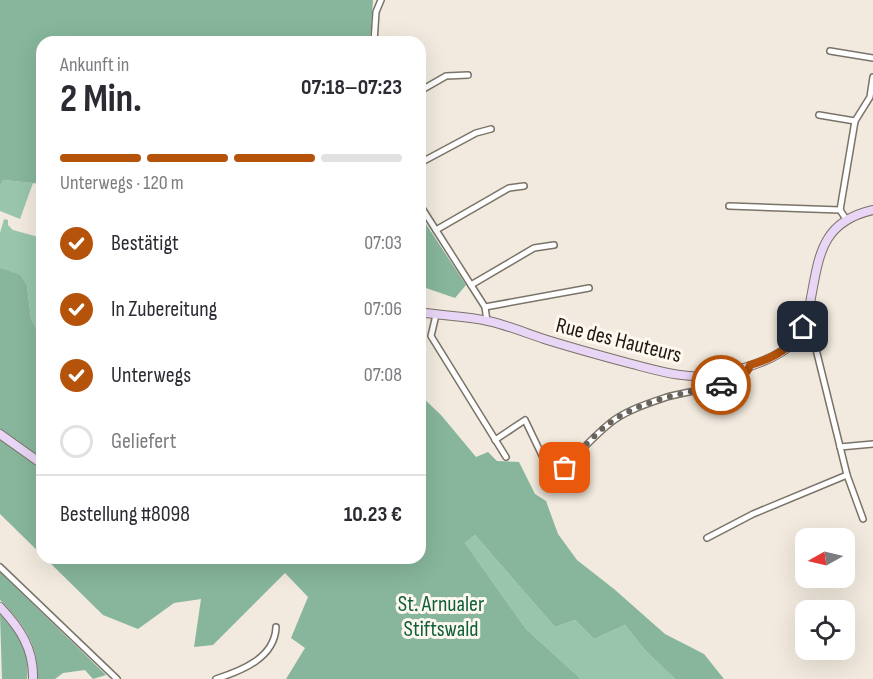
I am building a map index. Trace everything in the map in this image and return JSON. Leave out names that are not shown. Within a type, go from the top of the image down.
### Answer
[{"type":"street","points":[[374,36],[376,12],[381,0]]},
{"type":"street","points":[[830,51],[873,58]]},
{"type":"street","points":[[426,87],[446,76],[468,75]]},
{"type":"street","points":[[846,219],[840,210],[855,121],[870,98],[873,77]]},
{"type":"street","points":[[864,108],[873,109]]},
{"type":"street","points":[[819,115],[855,121]]},
{"type":"street","points":[[426,160],[476,133],[491,129]]},
{"type":"street","points":[[436,230],[509,188],[524,186]]},
{"type":"street","points":[[729,206],[840,210]]},
{"type":"street","name":"Rue des Hauteurs","points":[[426,313],[487,321],[576,349],[662,372],[691,376],[716,375],[750,365],[786,350],[795,341],[803,327],[823,245],[835,228],[846,219],[858,213],[873,210]]},
{"type":"street","points":[[426,214],[486,307],[487,321]]},
{"type":"street","points":[[471,285],[534,248],[554,245]]},
{"type":"street","points":[[486,307],[589,288]]},
{"type":"street","points":[[440,316],[431,336],[506,457]]},
{"type":"street","points":[[803,327],[812,333],[847,475],[863,519]]},
{"type":"street","points":[[548,486],[610,423],[624,414],[667,397],[722,385],[748,371],[750,365]]},
{"type":"street","points":[[495,440],[525,420],[549,470]]},
{"type":"street","points":[[0,434],[36,460]]},
{"type":"street","points":[[840,447],[873,444]]},
{"type":"street","points":[[707,538],[753,514],[847,475]]},
{"type":"street","points":[[0,567],[117,679]]},
{"type":"street","points":[[0,607],[28,643],[33,679]]},
{"type":"street","points":[[216,679],[242,670],[258,660],[273,643],[276,627]]},
{"type":"green space","points":[[0,0],[373,0],[370,36],[36,36],[36,183],[4,180],[0,185]]},
{"type":"green space","points":[[4,180],[33,183],[20,219],[0,211],[0,185]]},
{"type":"green space","points":[[4,219],[8,220],[8,225],[13,230],[36,236],[36,329],[31,319],[27,286],[0,268],[0,233]]},
{"type":"green space","points":[[426,224],[466,285],[455,298],[426,288]]},
{"type":"green space","points":[[0,268],[20,275],[27,286],[31,319],[36,329],[36,549],[0,514]]},
{"type":"green space","name":"St. Arnualer Stiftswald","points":[[426,401],[476,457],[488,452],[497,461],[519,462],[535,494],[546,501],[558,534],[577,560],[665,634],[704,654],[724,679],[675,679],[644,649],[625,625],[594,639],[575,620],[555,627],[475,535],[465,543],[526,629],[581,679],[286,679],[305,648],[291,638],[308,597],[285,573],[213,645],[194,647],[201,599],[174,603],[138,629],[103,615],[51,564],[426,564]]},
{"type":"green space","points":[[475,535],[555,627],[575,620],[594,639],[625,625],[644,649],[675,679],[581,679],[526,629],[465,543]]},
{"type":"green space","points":[[0,572],[106,675],[93,679],[85,670],[63,673],[55,679],[37,679],[33,646],[23,626],[0,600]]},
{"type":"green space","points":[[0,614],[12,628],[25,652],[27,679],[2,679]]},
{"type":"way so far","points":[[565,468],[610,423],[624,414],[667,397],[721,385]]},
{"type":"route","points":[[721,385],[741,376],[748,371],[750,365],[786,350],[795,341],[803,327]]}]
